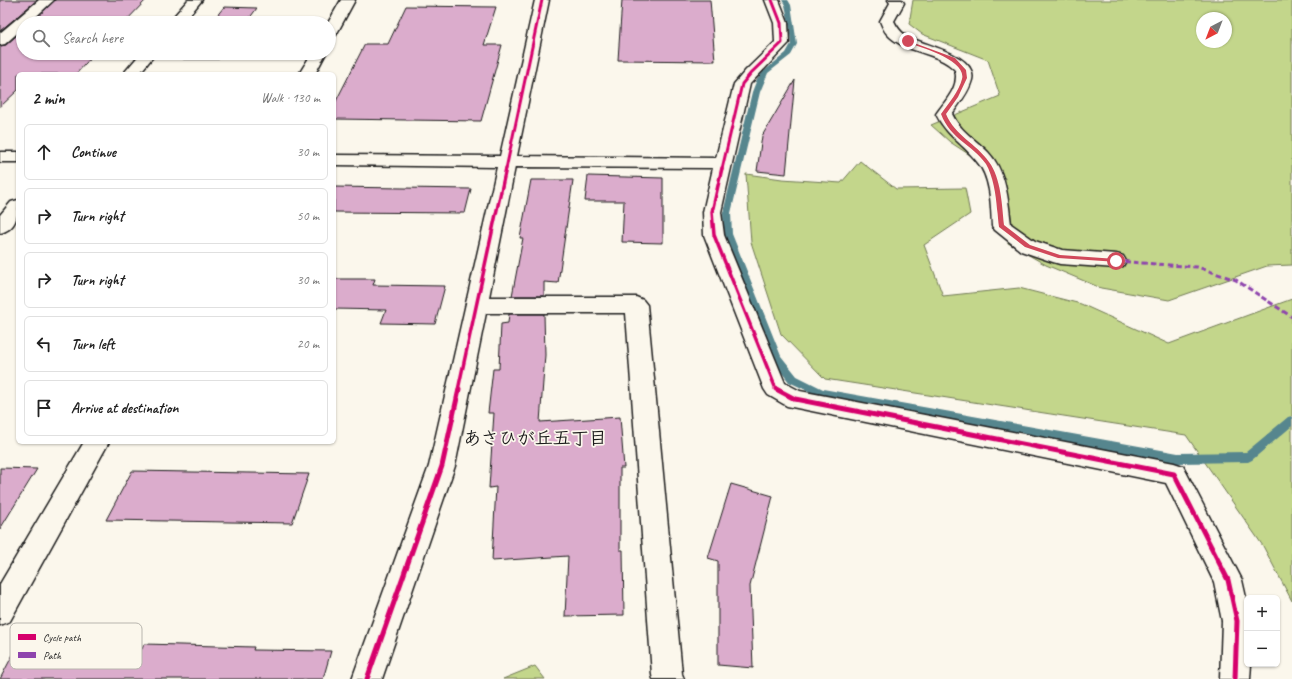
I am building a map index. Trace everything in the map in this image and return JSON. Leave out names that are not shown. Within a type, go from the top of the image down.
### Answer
[{"type":"street","points":[[28,16],[46,0]]},
{"type":"street","points":[[181,16],[195,0]]},
{"type":"street","points":[[336,22],[348,0]]},
{"type":"street","points":[[367,679],[442,466],[542,0]]},
{"type":"street","points":[[772,0],[781,23],[782,43],[772,56],[750,73],[742,84],[712,212],[714,234],[776,389],[795,399],[1174,474],[1228,580],[1237,621],[1235,679]]},
{"type":"street","points":[[895,0],[896,4],[887,21],[893,33],[923,48],[953,59],[964,70],[965,78],[944,114],[947,124],[957,136],[972,147],[987,162],[992,171],[1000,206],[1002,226],[1028,246],[1060,257],[1116,261]]},
{"type":"street","points":[[0,41],[16,27]]},
{"type":"street","points":[[133,72],[143,60]]},
{"type":"street","points":[[308,72],[315,60]]},
{"type":"street","points":[[0,157],[16,157]]},
{"type":"street","points":[[336,160],[723,163]]},
{"type":"street","points":[[0,227],[16,208]]},
{"type":"street","points":[[477,305],[636,304],[666,659],[669,679]]},
{"type":"street","points":[[0,611],[96,444]]},
{"type":"green space","points":[[913,0],[1292,0],[1292,265],[1267,266],[1169,300],[1101,288],[1046,265],[1008,243],[1005,178],[950,142],[931,125],[1000,96],[988,60],[922,34],[909,24]]},
{"type":"green space","points":[[860,161],[896,189],[965,188],[970,214],[924,245],[943,296],[1019,288],[1081,304],[1169,344],[1292,299],[1292,601],[1263,546],[1186,435],[825,379],[781,334],[751,242],[746,174],[782,179],[841,183]]},
{"type":"green space","points":[[535,666],[545,679],[503,679]]},
{"type":"building","points":[[0,0],[37,0],[16,16],[0,31]]},
{"type":"building","points":[[55,0],[146,0],[131,16],[38,16]]},
{"type":"building","points":[[622,0],[710,0],[715,61],[618,60]]},
{"type":"building","points":[[406,6],[496,7],[484,45],[502,45],[481,121],[336,119],[336,101],[365,44],[388,44]]},
{"type":"building","points":[[224,7],[257,8],[251,16],[217,16]]},
{"type":"building","points":[[16,36],[16,60],[89,60],[78,72],[16,72],[16,92],[0,107],[0,46],[6,45]]},
{"type":"building","points":[[795,80],[786,174],[757,171],[762,136]]},
{"type":"building","points":[[588,176],[663,178],[663,243],[622,242],[624,201],[585,201]]},
{"type":"building","points":[[531,180],[573,180],[558,283],[544,282],[544,296],[512,296],[523,238],[520,238]]},
{"type":"building","points":[[336,187],[471,189],[465,213],[336,212]]},
{"type":"building","points":[[336,279],[375,279],[373,285],[445,286],[435,324],[381,323],[386,310],[336,309]]},
{"type":"building","points":[[509,314],[544,314],[545,355],[540,422],[620,417],[624,468],[620,468],[620,550],[623,550],[624,615],[565,616],[568,556],[492,561],[496,487],[489,488],[494,413],[488,413],[493,369],[499,369],[501,324],[508,323]]},
{"type":"building","points":[[0,468],[37,469],[0,529]]},
{"type":"building","points":[[132,471],[309,474],[292,523],[106,520]]},
{"type":"building","points":[[731,484],[773,496],[750,586],[753,668],[718,665],[718,561],[708,558]]},
{"type":"building","points":[[144,644],[254,647],[253,650],[331,651],[323,679],[0,679],[10,660],[10,669],[142,669],[142,649]]},
{"type":"waterway","points":[[785,0],[788,5],[792,24],[794,44],[789,54],[766,72],[761,79],[756,92],[727,213],[728,234],[777,358],[793,379],[821,393],[1178,458],[1248,457],[1292,420]]},
{"type":"marked path","points":[[1116,261],[1197,267],[1236,280],[1292,317]]},
{"type":"cycle path","points":[[367,679],[442,466],[542,0]]},
{"type":"cycle path","points":[[772,0],[781,23],[782,43],[751,73],[742,84],[712,212],[714,235],[776,389],[795,399],[1174,474],[1228,580],[1237,621],[1235,679]]},
{"type":"district","name":"あさひが丘五丁目","points":[[535,438]]},
{"type":"route","points":[[908,41],[953,59],[964,70],[965,78],[944,114],[947,124],[957,136],[972,147],[987,162],[992,171],[1000,206],[1002,226],[1028,246],[1060,257],[1116,261]]}]
